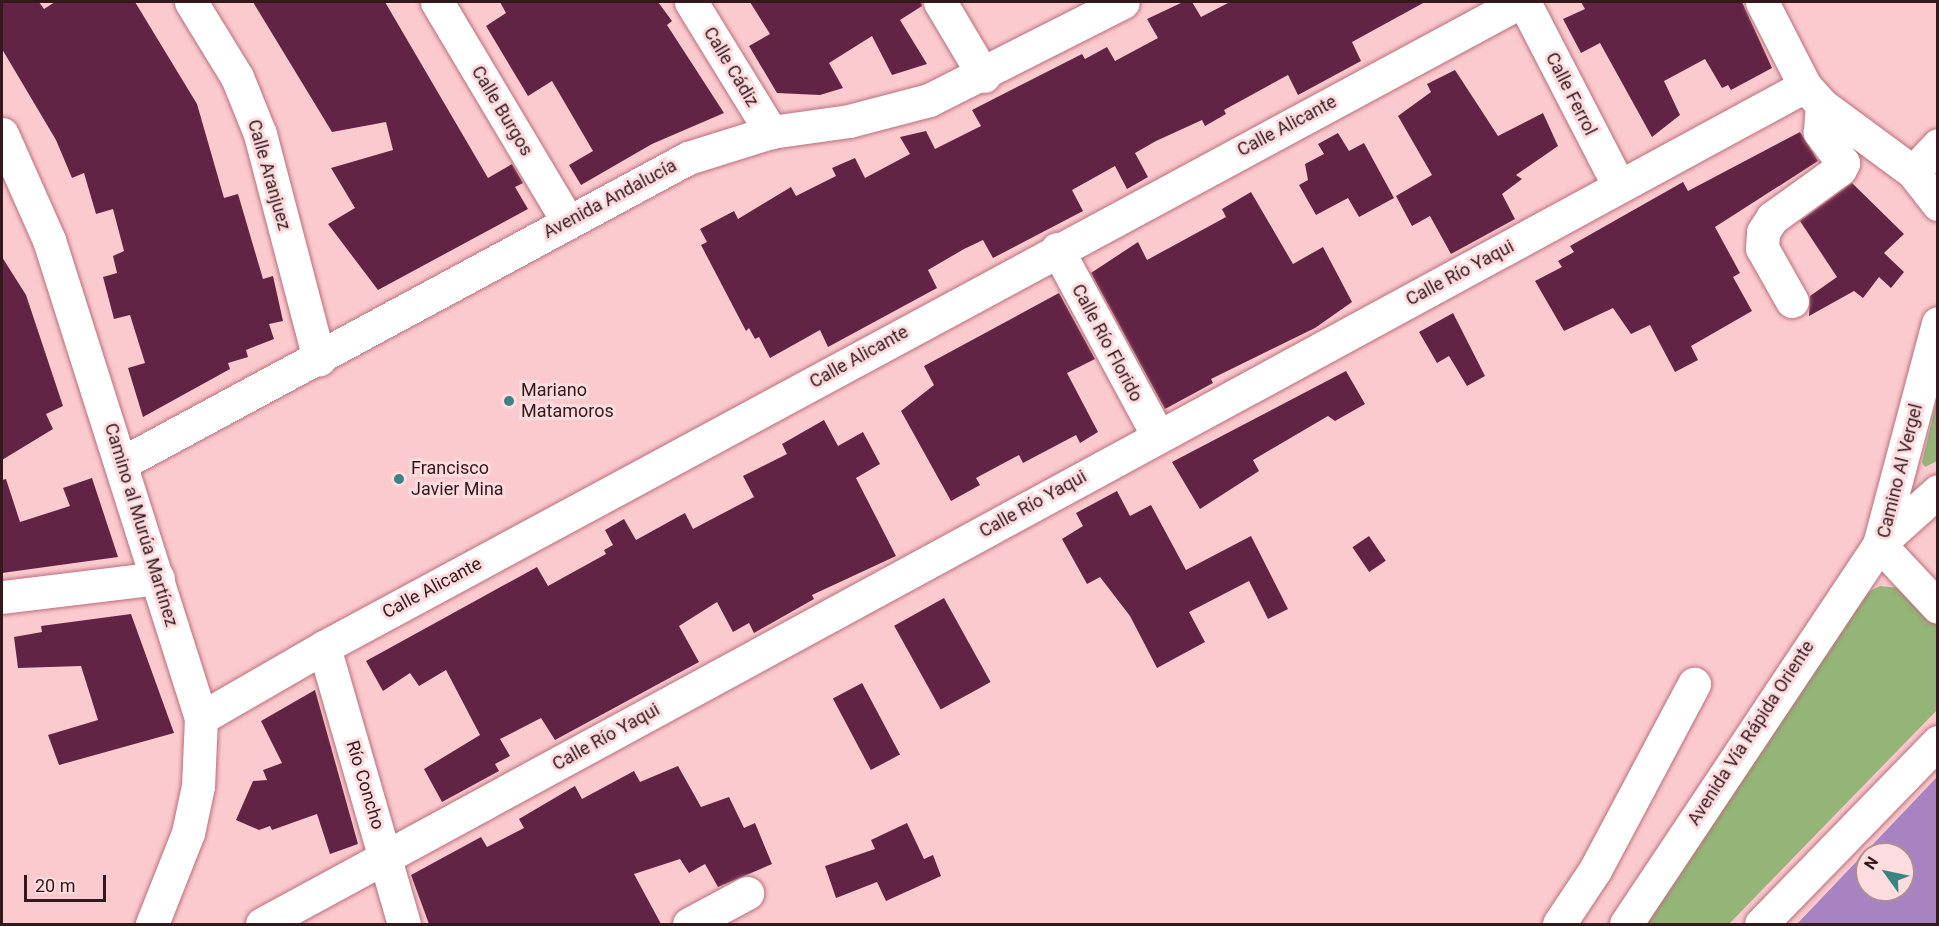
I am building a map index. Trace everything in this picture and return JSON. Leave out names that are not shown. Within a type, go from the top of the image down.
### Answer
[{"type":"main road","name":"Calle Aranjuez","points":[[191,2],[237,77],[260,134],[319,359]]},
{"type":"main road","name":"Calle Burgos","points":[[437,2],[567,220]]},
{"type":"main road","name":"Calle Cádiz","points":[[691,2],[771,132]]},
{"type":"main road","points":[[940,2],[984,76]]},
{"type":"main road","name":"Avenida Andalucía","points":[[122,463],[319,359],[567,220],[688,158],[771,132],[849,121],[929,100],[984,76],[1123,2]]},
{"type":"main road","name":"Calle Ferrol","points":[[1522,2],[1619,186]]},
{"type":"main road","name":"Calle Alicante","points":[[201,718],[324,647],[1057,249],[1522,2]]},
{"type":"main road","points":[[1762,2],[1813,95],[1820,132],[1843,163],[1840,169],[1772,219],[1763,232],[1762,248],[1792,301]]},
{"type":"main road","points":[[1813,95],[1913,172],[1938,204]]},
{"type":"main road","name":"Calle Río Yaqui","points":[[262,924],[1619,186],[1813,95]]},
{"type":"main road","name":"Camino al Murúa Martínez","points":[[2,134],[49,240],[122,463],[201,718],[198,786],[188,833],[152,924]]},
{"type":"main road","points":[[1913,172],[1938,145]]},
{"type":"main road","name":"Calle Río Florido","points":[[1057,249],[1158,436]]},
{"type":"main road","name":"Camino Al Vergel","points":[[1938,323],[1879,544],[1906,576],[1938,607]]},
{"type":"main road","points":[[1879,544],[1938,491]]},
{"type":"main road","name":"Avenida Vía Rápida Oriente","points":[[1626,924],[1879,544]]},
{"type":"main road","points":[[2,597],[158,578]]},
{"type":"main road","name":"Río Concho","points":[[324,647],[404,924]]},
{"type":"main road","points":[[1559,924],[1595,870],[1694,684]]},
{"type":"main road","points":[[1761,924],[1938,742]]},
{"type":"main road","points":[[689,924],[747,893]]},
{"type":"green space","points":[[1937,400],[1937,461],[1925,467],[1922,462]]},
{"type":"green space","points":[[1880,586],[1900,588],[1937,625],[1937,710],[1729,924],[1642,924],[1866,593]]},
{"type":"shaded area","points":[[1937,777],[1937,924],[1797,924],[1855,863],[1855,902],[1915,902],[1915,842],[1875,842]]},
{"type":"building","points":[[2,2],[39,2],[44,9],[55,2],[135,2],[197,104],[224,198],[238,194],[263,279],[273,276],[283,321],[269,324],[274,339],[246,350],[248,357],[228,363],[230,369],[143,417],[128,368],[145,363],[130,315],[114,319],[103,277],[117,273],[113,256],[124,251],[113,209],[96,214],[84,173],[72,178],[56,140],[2,49]]},
{"type":"building","points":[[253,2],[385,2],[488,178],[512,164],[523,183],[515,187],[528,209],[378,290],[328,224],[355,208],[331,168],[393,150],[386,122],[332,132]]},
{"type":"building","points":[[500,2],[658,2],[672,21],[667,25],[724,113],[652,144],[581,185],[569,165],[593,151],[552,81],[528,96],[486,26],[506,13]]},
{"type":"building","points":[[750,2],[921,2],[922,6],[900,20],[927,64],[892,75],[872,36],[829,63],[843,88],[820,95],[777,93],[749,46],[770,34]]},
{"type":"building","points":[[1183,2],[1192,2],[1201,17],[1230,2],[1425,2],[1352,42],[1361,61],[1298,95],[1288,75],[1224,110],[1226,114],[1205,126],[1202,120],[1156,141],[1135,153],[1148,177],[1127,189],[1115,166],[1072,190],[1083,211],[993,258],[983,240],[964,249],[928,270],[937,288],[828,347],[820,330],[770,358],[759,337],[755,339],[749,328],[746,331],[701,245],[707,242],[700,229],[734,211],[738,219],[791,187],[796,196],[836,176],[832,168],[855,158],[865,178],[910,154],[900,137],[926,131],[935,149],[981,126],[972,110],[1082,54],[1085,59],[1107,47],[1115,61],[1158,38],[1147,19]]},
{"type":"building","points":[[1581,2],[1742,2],[1772,68],[1731,90],[1728,85],[1722,88],[1705,59],[1664,81],[1680,115],[1652,137],[1600,43],[1581,53],[1563,19],[1585,9]]},
{"type":"building","points":[[1455,70],[1498,136],[1543,113],[1558,146],[1516,175],[1522,179],[1502,194],[1515,219],[1451,254],[1430,216],[1412,226],[1396,196],[1432,175],[1398,116],[1431,92],[1427,84]]},
{"type":"building","points":[[1800,132],[1818,161],[1715,227],[1740,273],[1733,277],[1752,311],[1691,346],[1698,360],[1675,372],[1650,325],[1631,334],[1613,308],[1564,331],[1535,281],[1562,267],[1558,261],[1574,252],[1570,246],[1683,182],[1688,191]]},
{"type":"building","points":[[1338,133],[1349,151],[1364,143],[1394,198],[1359,217],[1348,198],[1316,215],[1299,185],[1308,180],[1305,164],[1324,154],[1318,144]]},
{"type":"building","points":[[1852,183],[1904,234],[1884,253],[1904,272],[1891,288],[1879,277],[1863,298],[1854,291],[1809,316],[1810,296],[1837,277],[1800,221]]},
{"type":"building","points":[[1251,192],[1293,264],[1323,247],[1352,302],[1315,328],[1211,379],[1213,383],[1165,409],[1091,273],[1138,242],[1147,260],[1226,217],[1222,209]]},
{"type":"building","points":[[2,257],[26,295],[63,406],[46,414],[53,429],[2,460]]},
{"type":"building","points":[[1059,293],[1095,359],[1067,373],[1098,432],[1080,443],[1076,435],[1023,463],[1019,455],[976,478],[980,485],[951,501],[901,411],[934,385],[924,366]]},
{"type":"building","points":[[1453,313],[1485,376],[1467,386],[1449,356],[1437,363],[1419,332]]},
{"type":"building","points":[[1346,371],[1365,404],[1335,421],[1328,416],[1253,460],[1259,471],[1200,509],[1172,462]]},
{"type":"building","points":[[824,420],[838,446],[863,432],[880,464],[856,478],[896,556],[812,595],[814,599],[754,633],[749,623],[733,632],[717,602],[679,626],[699,662],[555,740],[541,718],[500,739],[510,756],[495,764],[499,771],[442,802],[424,769],[480,735],[446,670],[419,686],[410,673],[383,691],[366,661],[537,567],[548,586],[606,554],[604,550],[613,545],[605,530],[624,519],[636,540],[685,513],[693,529],[754,497],[743,476],[787,454],[782,444]]},
{"type":"building","points":[[92,478],[118,557],[2,573],[2,480],[6,479],[20,522],[70,506],[63,488]]},
{"type":"building","points":[[1117,491],[1130,516],[1151,505],[1186,570],[1251,536],[1288,609],[1268,619],[1249,581],[1189,612],[1205,642],[1157,668],[1130,616],[1100,577],[1087,584],[1062,539],[1083,526],[1076,513]]},
{"type":"building","points":[[1369,536],[1386,561],[1369,572],[1352,547]]},
{"type":"building","points":[[944,598],[991,682],[941,710],[894,626]]},
{"type":"building","points":[[131,614],[174,733],[59,765],[48,735],[98,720],[81,666],[18,668],[14,637],[42,632],[41,626]]},
{"type":"building","points":[[862,683],[900,755],[871,770],[833,698]]},
{"type":"building","points":[[315,690],[358,844],[330,854],[317,814],[272,830],[270,826],[259,830],[236,820],[253,781],[267,780],[263,770],[282,763],[261,721]]},
{"type":"building","points":[[678,766],[701,807],[729,797],[744,828],[755,823],[772,864],[718,887],[705,864],[689,873],[680,859],[634,874],[661,924],[429,924],[411,875],[481,837],[487,847],[524,828],[519,819],[575,786],[582,799],[634,771],[640,782]]},
{"type":"building","points":[[907,823],[924,859],[933,855],[941,876],[886,901],[877,882],[836,898],[825,866],[875,849],[871,840]]},
{"type":"place","name":"Mariano Matamoros","points":[[509,401]]},
{"type":"place","name":"Francisco Javier Mina","points":[[399,479]]}]
